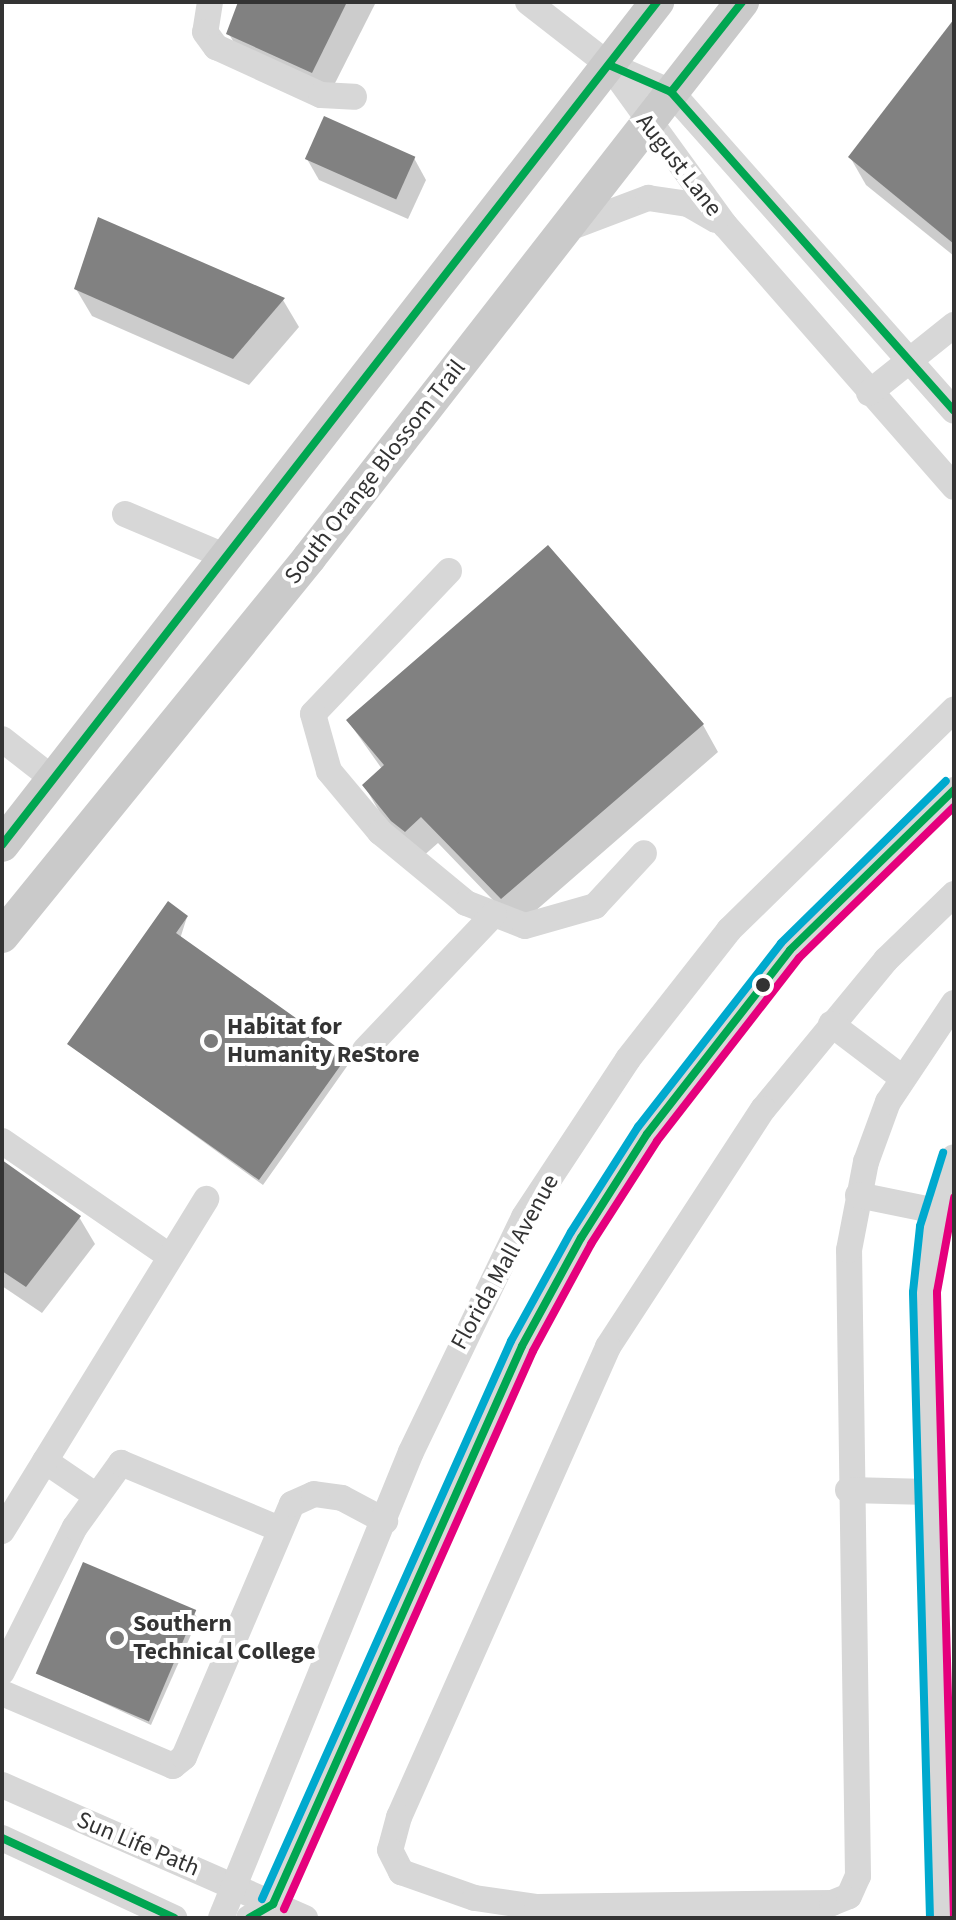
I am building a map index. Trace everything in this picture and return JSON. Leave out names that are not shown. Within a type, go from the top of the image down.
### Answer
[{"type":"main road","points":[[2,845],[657,2]]},
{"type":"main road","name":"South Orange Blossom Trail","points":[[2,936],[742,2]]},
{"type":"street","points":[[210,2],[205,32],[216,47],[321,95],[354,97]]},
{"type":"street","points":[[528,2],[609,65]]},
{"type":"street","name":"August Lane","points":[[609,65],[671,92],[954,411]]},
{"type":"street","name":"August Lane","points":[[609,65],[646,125],[725,225],[954,487]]},
{"type":"street","points":[[563,231],[648,198],[688,204],[725,225]]},
{"type":"street","points":[[869,393],[912,362],[954,325]]},
{"type":"street","points":[[125,514],[227,557]]},
{"type":"street","points":[[449,571],[313,714],[329,771],[380,832],[466,903],[525,926],[595,906],[644,853]]},
{"type":"street","name":"Florida Mall Avenue","points":[[221,1918],[231,1884],[496,1268],[628,1059],[729,930],[954,710]]},
{"type":"street","points":[[2,739],[53,779]]},
{"type":"street","points":[[249,1918],[273,1904],[522,1346],[581,1238],[647,1134],[790,950],[954,790]]},
{"type":"street","points":[[954,894],[831,1024],[688,1214],[608,1347],[399,1817],[393,1863],[416,1879],[475,1898],[537,1907],[832,1903],[849,1896],[858,1876],[848,1490],[847,1279],[858,1195],[901,1077],[954,1003]]},
{"type":"street","points":[[365,1050],[494,914]]},
{"type":"street","points":[[831,1024],[901,1077]]},
{"type":"street","points":[[2,1141],[168,1255]]},
{"type":"street","points":[[942,1918],[946,1778],[930,1492],[925,1292],[936,1211],[954,1157]]},
{"type":"street","points":[[858,1195],[936,1211]]},
{"type":"street","points":[[2,1531],[168,1255],[206,1199]]},
{"type":"street","points":[[45,1461],[95,1495]]},
{"type":"street","points":[[2,1672],[7,1638],[95,1495],[121,1463],[277,1528]]},
{"type":"street","points":[[848,1490],[930,1492]]},
{"type":"street","points":[[2,1693],[173,1766],[184,1757],[277,1528],[292,1504],[314,1494],[342,1498],[385,1521]]},
{"type":"street","name":"Sun Life Path","points":[[2,1785],[305,1918]]},
{"type":"street","name":"Sun Life Path","points":[[2,1838],[174,1918]]},
{"type":"building","points":[[238,2],[347,2],[312,73],[226,34]]},
{"type":"building","points":[[954,19],[954,244],[848,157]]},
{"type":"building","points":[[324,116],[415,157],[396,200],[305,159]]},
{"type":"building","points":[[98,217],[285,298],[233,359],[74,289]]},
{"type":"building","points":[[548,545],[704,724],[501,899],[421,817],[405,832],[391,821],[362,785],[384,765],[346,720]]},
{"type":"building","points":[[168,901],[188,916],[176,933],[348,1055],[259,1180],[67,1044]]},
{"type":"building","points":[[2,1160],[81,1216],[26,1287],[2,1271]]},
{"type":"building","points":[[83,1562],[196,1610],[149,1721],[36,1673]]},
{"type":"transit line","points":[[2,845],[657,2]]},
{"type":"transit line","points":[[671,92],[742,2]]},
{"type":"transit line","points":[[609,65],[671,92],[954,411]]},
{"type":"transit line","points":[[262,1899],[511,1341],[571,1232],[638,1127],[781,943],[946,781]]},
{"type":"transit line","points":[[249,1918],[273,1904],[522,1346],[581,1238],[647,1134],[790,950],[954,790]]},
{"type":"transit line","points":[[284,1909],[533,1351],[591,1244],[657,1141],[799,958],[954,807]]},
{"type":"transit line","points":[[930,1918],[913,1292],[920,1226],[943,1153]]},
{"type":"transit line","points":[[954,1198],[937,1292],[954,1918]]},
{"type":"transit line","points":[[2,1838],[174,1918]]},
{"type":"place","name":"Habitat for Humanity ReStore","points":[[211,1041]]},
{"type":"place","name":"Southern Technical College","points":[[117,1638]]}]
